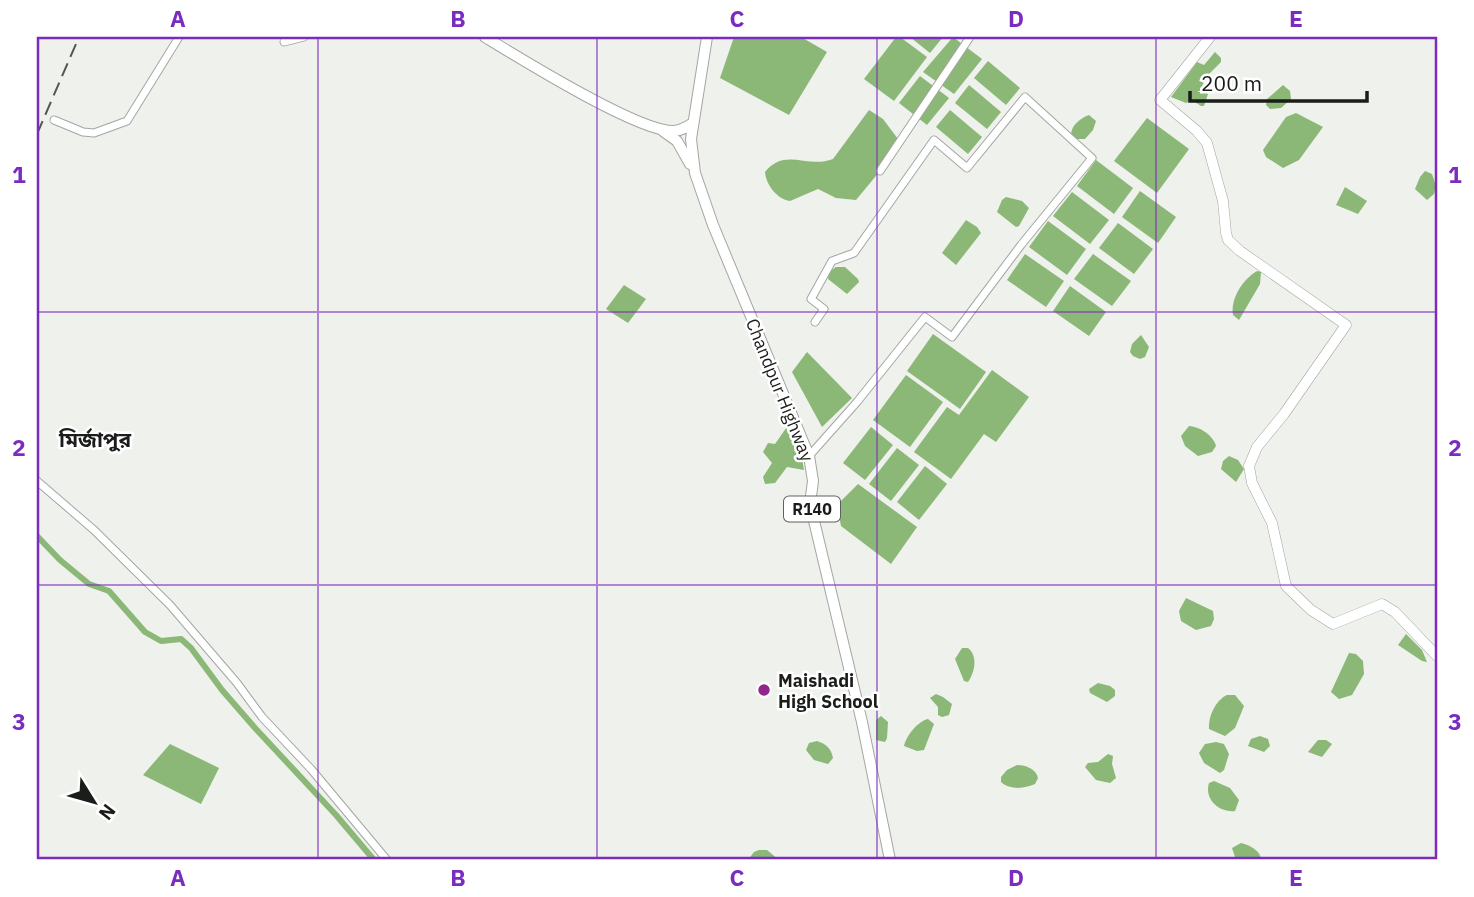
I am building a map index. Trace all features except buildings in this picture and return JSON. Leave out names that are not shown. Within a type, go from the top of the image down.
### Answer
[{"type":"main road","name":"R140","points":[[485,37],[626,116],[659,128],[679,131],[693,122]]},
{"type":"main road","points":[[693,122],[707,37]]},
{"type":"main road","name":"R140","points":[[693,122],[691,150],[695,173]]},
{"type":"main road","name":"R140","points":[[659,128],[677,141],[695,173]]},
{"type":"main road","name":"Chandpur Highway","points":[[695,173],[713,225],[809,456],[813,481],[810,505],[862,722],[890,860]]},
{"type":"street","points":[[54,120],[83,132],[94,133],[127,121],[178,37]]},
{"type":"street","points":[[284,42],[304,37]]},
{"type":"street","points":[[880,171],[970,37]]},
{"type":"street","points":[[1210,37],[1160,100],[1197,131],[1207,143],[1223,201],[1228,240],[1346,325],[1284,414],[1257,447],[1249,466],[1252,483],[1272,523],[1284,581],[1311,610],[1333,624],[1382,604],[1395,612],[1437,656]]},
{"type":"street","points":[[809,456],[857,402],[925,317],[952,337],[1021,245],[1092,158],[1024,97],[967,168],[934,139],[854,253],[832,261],[811,299],[824,309],[815,322]]},
{"type":"street","points":[[37,481],[94,530],[170,605],[237,682],[262,717],[312,769],[387,860]]},
{"type":"shaded area","points":[[734,37],[801,37],[827,52],[789,115],[720,78]]},
{"type":"shaded area","points":[[896,37],[900,37],[927,57],[894,101],[864,79]]},
{"type":"shaded area","points":[[910,37],[943,37],[930,53]]},
{"type":"shaded area","points":[[953,37],[982,59],[954,94],[923,72]]},
{"type":"shaded area","points":[[1215,52],[1221,62],[1207,76],[1202,86],[1208,94],[1204,106],[1192,100],[1186,103],[1171,97],[1197,62],[1204,65]]},
{"type":"shaded area","points":[[988,61],[1020,88],[1006,105],[974,78]]},
{"type":"shaded area","points":[[920,76],[949,98],[927,125],[899,103]]},
{"type":"shaded area","points":[[969,85],[1001,112],[987,129],[955,103]]},
{"type":"shaded area","points":[[1283,85],[1290,91],[1291,99],[1281,108],[1270,109],[1266,105],[1267,99]]},
{"type":"shaded area","points":[[869,110],[883,119],[898,139],[880,171],[856,200],[836,198],[818,189],[790,201],[773,191],[765,172],[773,165],[788,160],[814,162],[833,159]]},
{"type":"shaded area","points":[[950,110],[982,137],[968,154],[936,127]]},
{"type":"shaded area","points":[[1296,113],[1323,127],[1299,160],[1283,168],[1266,157],[1263,150],[1286,117]]},
{"type":"shaded area","points":[[1089,115],[1096,121],[1093,130],[1085,139],[1076,139],[1071,135],[1073,128]]},
{"type":"shaded area","points":[[1147,118],[1189,149],[1157,193],[1114,161]]},
{"type":"shaded area","points":[[1096,160],[1133,188],[1114,214],[1077,186]]},
{"type":"shaded area","points":[[1425,171],[1432,174],[1436,186],[1434,194],[1427,200],[1415,189]]},
{"type":"shaded area","points":[[1345,187],[1367,201],[1358,214],[1336,205]]},
{"type":"shaded area","points":[[1140,191],[1176,217],[1158,243],[1122,217]]},
{"type":"shaded area","points":[[1072,192],[1109,220],[1090,244],[1053,216]]},
{"type":"shaded area","points":[[1006,197],[1022,201],[1029,208],[1019,226],[1016,227],[997,212]]},
{"type":"shaded area","points":[[966,220],[981,233],[956,265],[942,253]]},
{"type":"shaded area","points":[[1048,221],[1086,249],[1067,275],[1029,247]]},
{"type":"shaded area","points":[[1118,223],[1153,249],[1134,274],[1099,248]]},
{"type":"shaded area","points":[[1025,254],[1064,281],[1046,307],[1007,280]]},
{"type":"shaded area","points":[[1093,254],[1131,281],[1112,306],[1074,279]]},
{"type":"shaded area","points":[[836,267],[845,267],[858,279],[859,282],[847,294],[828,279],[829,272]]},
{"type":"shaded area","points":[[1257,271],[1261,272],[1260,284],[1239,320],[1233,315],[1236,296],[1242,284]]},
{"type":"shaded area","points":[[624,285],[646,299],[628,323],[606,309]]},
{"type":"shaded area","points":[[1070,286],[1106,312],[1089,336],[1053,311]]},
{"type":"shaded area","points":[[933,334],[986,372],[960,409],[907,371]]},
{"type":"shaded area","points":[[1141,335],[1149,347],[1145,357],[1140,359],[1130,352],[1132,344]]},
{"type":"shaded area","points":[[807,352],[852,398],[822,427],[792,372]]},
{"type":"shaded area","points":[[992,370],[1029,397],[996,442],[984,434],[951,479],[914,452],[947,407],[959,415]]},
{"type":"shaded area","points":[[906,375],[943,402],[910,447],[873,420]]},
{"type":"shaded area","points":[[789,424],[801,453],[804,470],[787,467],[775,483],[765,484],[763,477],[772,463],[763,452],[768,443],[775,444]]},
{"type":"shaded area","points":[[1189,426],[1202,430],[1212,438],[1216,446],[1212,452],[1198,456],[1185,446],[1181,436]]},
{"type":"shaded area","points":[[871,427],[893,445],[865,480],[843,463]]},
{"type":"shaded area","points":[[897,448],[919,465],[891,501],[869,484]]},
{"type":"shaded area","points":[[1229,456],[1238,460],[1244,469],[1236,482],[1221,469],[1223,461]]},
{"type":"shaded area","points":[[925,466],[947,484],[919,520],[897,502]]},
{"type":"shaded area","points":[[858,484],[917,527],[891,564],[841,526],[837,505]]},
{"type":"shaded area","points":[[1186,598],[1213,611],[1211,626],[1196,630],[1181,621],[1179,611]]},
{"type":"shaded area","points":[[1406,634],[1422,650],[1427,662],[1398,645]]},
{"type":"shaded area","points":[[962,648],[971,651],[974,660],[974,669],[968,682],[964,681],[955,659]]},
{"type":"shaded area","points":[[1349,653],[1356,654],[1363,661],[1364,674],[1352,695],[1339,699],[1331,692]]},
{"type":"shaded area","points":[[1098,683],[1110,686],[1115,690],[1115,696],[1107,702],[1090,693],[1089,689]]},
{"type":"shaded area","points":[[936,694],[952,704],[949,715],[938,715],[938,707],[930,698]]},
{"type":"shaded area","points":[[1227,695],[1235,695],[1244,706],[1235,728],[1225,736],[1209,729],[1209,724],[1216,705]]},
{"type":"shaded area","points":[[881,716],[888,722],[885,742],[876,740],[876,720]]},
{"type":"shaded area","points":[[928,719],[934,724],[924,750],[917,751],[904,746],[913,730]]},
{"type":"shaded area","points":[[1260,736],[1268,739],[1270,746],[1264,752],[1248,746],[1251,739]]},
{"type":"shaded area","points":[[1318,740],[1326,740],[1332,744],[1322,757],[1308,752]]},
{"type":"shaded area","points":[[817,741],[831,752],[833,758],[828,764],[814,760],[806,750],[809,743]]},
{"type":"shaded area","points":[[170,744],[219,768],[201,804],[143,775]]},
{"type":"shaded area","points":[[1205,744],[1224,744],[1229,754],[1224,770],[1220,773],[1204,763],[1199,753]]},
{"type":"shaded area","points":[[1108,754],[1113,756],[1116,778],[1110,783],[1096,780],[1085,767]]},
{"type":"shaded area","points":[[1017,765],[1035,772],[1038,778],[1035,784],[1017,788],[1001,782],[1001,777],[1007,770]]},
{"type":"shaded area","points":[[1214,781],[1230,788],[1239,800],[1235,811],[1223,810],[1214,804],[1208,789],[1209,783]]},
{"type":"shaded area","points":[[1241,843],[1254,849],[1261,860],[1236,860],[1232,848]]},
{"type":"shaded area","points":[[759,850],[767,850],[779,860],[748,860]]},
{"type":"waterway","points":[[37,536],[89,584],[109,591],[145,632],[161,641],[181,639],[191,648],[222,690],[374,860]]},
{"type":"railway","points":[[37,134],[79,37]]},
{"type":"place","name":"Maishadi High School","points":[[764,690]]},
{"type":"district","name":"মির্জাপুর","points":[[95,439]]}]
